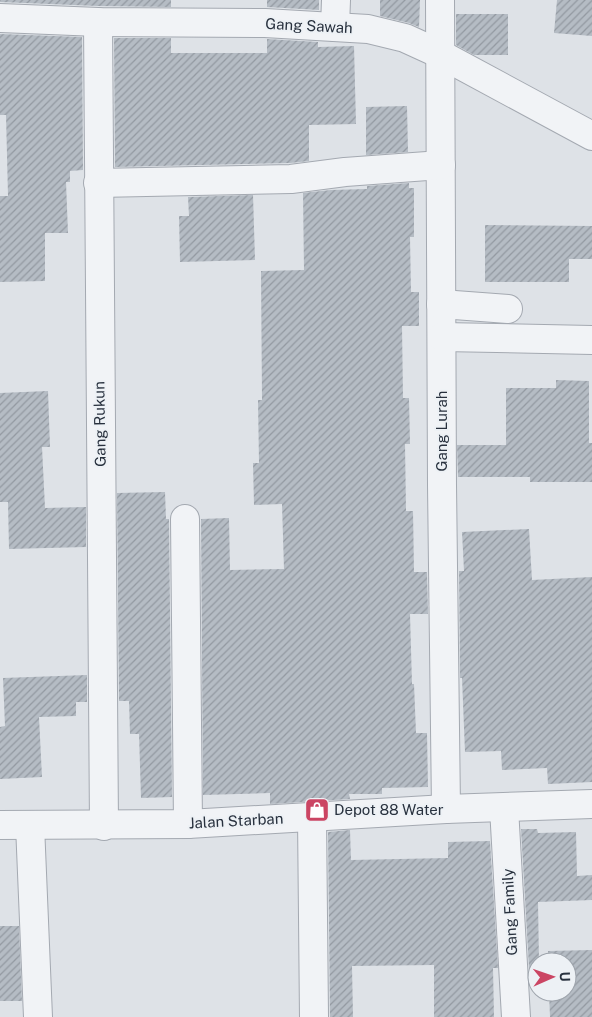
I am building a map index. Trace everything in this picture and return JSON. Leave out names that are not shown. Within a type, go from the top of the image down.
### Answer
[{"type":"street","points":[[335,27],[336,0]]},
{"type":"street","name":"Gang Lurah","points":[[440,0],[446,809]]},
{"type":"street","name":"Gang Sawah","points":[[0,18],[98,22],[197,12],[265,23],[368,29],[405,38],[440,54],[592,136]]},
{"type":"street","name":"Gang Rukun","points":[[98,22],[104,826]]},
{"type":"street","points":[[98,183],[291,180],[345,172],[441,165]]},
{"type":"street","points":[[441,304],[508,309]]},
{"type":"street","points":[[442,337],[592,340]]},
{"type":"street","points":[[185,519],[188,824]]},
{"type":"street","name":"Jalan Starban","points":[[0,825],[104,826],[188,824],[446,809],[592,804]]},
{"type":"street","name":"Gang Family","points":[[504,808],[516,1017]]},
{"type":"street","points":[[312,817],[314,1017]]},
{"type":"street","points":[[30,825],[38,1017]]},
{"type":"building","points":[[0,0],[171,0],[171,7],[0,2]]},
{"type":"building","points":[[267,0],[319,0],[319,10],[267,7]]},
{"type":"building","points":[[380,0],[420,0],[419,27],[380,16]]},
{"type":"building","points":[[557,0],[592,0],[592,36],[554,33]]},
{"type":"building","points":[[456,14],[508,14],[508,55],[474,55],[456,45]]},
{"type":"building","points":[[0,34],[82,37],[83,170],[70,171],[70,182],[66,182],[68,233],[45,233],[45,281],[0,282],[0,196],[8,196],[6,115],[0,115]]},
{"type":"building","points":[[114,38],[171,38],[171,53],[267,53],[267,39],[318,42],[318,47],[354,46],[356,124],[309,125],[309,161],[115,167]]},
{"type":"building","points":[[407,106],[408,152],[366,155],[366,107]]},
{"type":"building","points":[[409,183],[409,188],[414,188],[414,237],[410,237],[411,292],[419,292],[419,326],[402,326],[403,398],[409,398],[410,444],[405,444],[406,511],[413,511],[414,572],[427,572],[428,614],[410,614],[412,684],[414,684],[416,733],[427,733],[428,787],[382,788],[382,794],[349,794],[350,799],[270,804],[270,793],[203,795],[201,519],[229,518],[230,570],[284,569],[282,504],[254,505],[253,463],[259,463],[258,400],[262,400],[261,271],[304,270],[303,193],[367,189],[367,186]]},
{"type":"building","points":[[253,195],[255,260],[180,262],[179,216],[189,216],[188,197]]},
{"type":"building","points":[[485,225],[592,226],[592,259],[569,259],[569,282],[485,282]]},
{"type":"building","points":[[556,380],[589,381],[589,443],[592,443],[592,482],[530,482],[530,477],[458,477],[457,445],[506,445],[506,388],[556,388]]},
{"type":"building","points":[[48,391],[50,447],[42,447],[45,508],[86,507],[86,547],[9,549],[8,502],[0,502],[0,393]]},
{"type":"building","points":[[165,492],[166,519],[169,519],[172,797],[141,798],[139,734],[130,734],[129,701],[119,701],[117,493]]},
{"type":"building","points":[[529,529],[532,580],[592,577],[592,782],[548,784],[547,768],[502,770],[501,751],[465,752],[462,678],[460,678],[459,571],[464,571],[462,532]]},
{"type":"building","points":[[87,675],[87,702],[76,702],[76,716],[39,717],[42,777],[0,779],[0,727],[5,726],[3,678]]},
{"type":"building","points":[[521,829],[537,829],[538,833],[576,832],[577,876],[592,875],[592,900],[538,902],[539,952],[528,952]]},
{"type":"building","points":[[350,830],[351,860],[448,858],[448,842],[490,841],[498,968],[493,968],[494,1017],[434,1017],[434,965],[352,966],[353,1017],[330,1017],[328,832]]},
{"type":"building","points":[[0,926],[19,926],[22,1001],[0,1001]]},
{"type":"building","points":[[592,950],[592,1017],[550,1017],[549,1002],[577,1002],[577,952],[548,951]]},
{"type":"place","name":"Depot 88 Water","points":[[317,810]]}]
